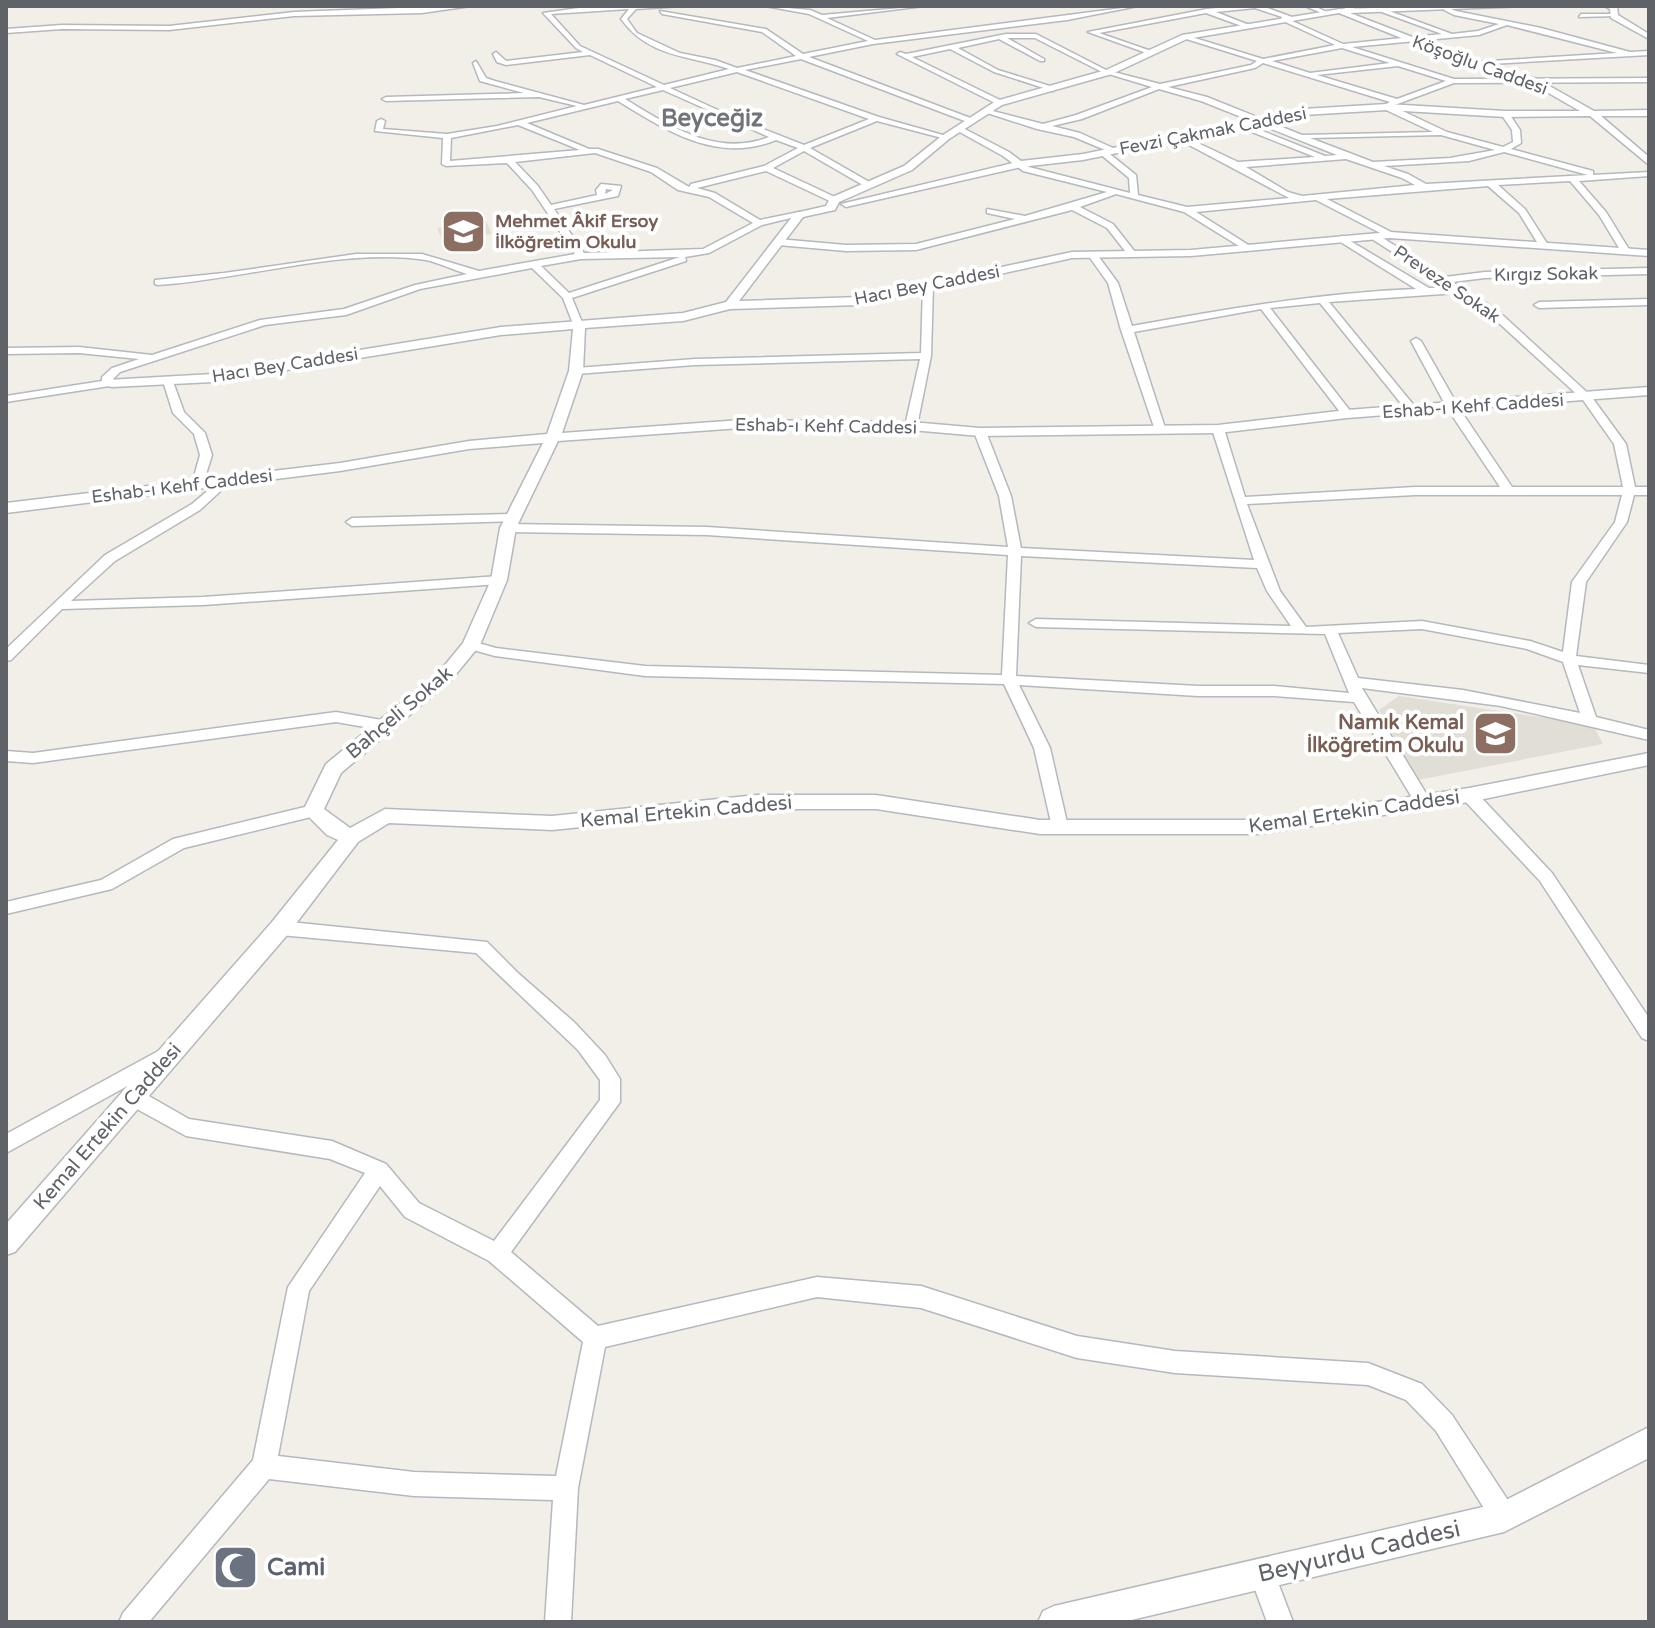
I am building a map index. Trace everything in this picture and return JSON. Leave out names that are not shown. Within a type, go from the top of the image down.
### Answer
[{"type":"street","points":[[6,31],[62,27],[169,28],[294,14],[422,11],[468,6]]},
{"type":"street","points":[[679,6],[591,7],[546,13],[565,29],[569,39],[593,53],[804,148],[868,185]]},
{"type":"street","points":[[768,6],[822,16],[921,6]]},
{"type":"street","points":[[879,6],[887,11]]},
{"type":"street","points":[[381,121],[379,131],[447,136],[520,123],[736,70],[873,42],[1135,6]]},
{"type":"street","points":[[1152,53],[1091,32],[1207,11],[1256,6],[1342,46],[1453,81],[1649,80]]},
{"type":"street","points":[[1308,6],[1326,13]]},
{"type":"street","points":[[112,383],[106,379],[116,370],[264,322],[346,312],[418,287],[581,256],[706,251],[759,223],[832,204],[908,168],[946,137],[999,103],[1109,72],[1185,37],[1360,6]]},
{"type":"street","points":[[1340,11],[1522,6]]},
{"type":"street","points":[[1608,6],[1614,8],[1614,16]]},
{"type":"street","points":[[633,8],[624,19],[635,34],[678,55],[707,59],[876,119],[946,137]]},
{"type":"street","points":[[658,8],[656,10],[691,19],[764,30],[802,57],[970,121]]},
{"type":"street","points":[[1446,9],[1629,54]]},
{"type":"street","points":[[1381,10],[1453,36]]},
{"type":"street","points":[[1207,11],[1247,26]]},
{"type":"street","name":"Köşoğlu Caddesi","points":[[1340,11],[1408,40],[1532,81],[1593,114],[1649,162]]},
{"type":"street","points":[[822,16],[999,103]]},
{"type":"street","points":[[1581,16],[1614,16],[1649,37]]},
{"type":"street","points":[[1040,127],[1079,117],[1157,87],[1253,67],[1262,61],[1342,46],[1479,33],[1505,24]]},
{"type":"street","points":[[985,29],[1042,60]]},
{"type":"street","points":[[904,57],[1001,37],[1036,36],[1109,72],[1204,99],[1405,176],[1424,187]]},
{"type":"street","points":[[1185,37],[1307,74],[1391,104],[1444,134],[1604,177]]},
{"type":"street","points":[[948,46],[996,71],[1050,89]]},
{"type":"street","points":[[496,54],[500,62],[506,63],[593,53]]},
{"type":"street","points":[[1474,64],[1649,53]]},
{"type":"street","points":[[476,63],[487,81],[583,106]]},
{"type":"street","points":[[1307,74],[1404,65]]},
{"type":"street","points":[[1391,104],[1453,81]]},
{"type":"street","points":[[1613,81],[1637,82],[1649,87]]},
{"type":"street","points":[[386,99],[539,95]]},
{"type":"street","points":[[618,98],[678,134],[722,146],[741,149],[764,144],[776,137]]},
{"type":"street","name":"Fevzi Çakmak Caddesi","points":[[832,204],[1021,164],[1107,152],[1303,112],[1391,104],[1505,114],[1646,115]]},
{"type":"street","points":[[985,111],[1077,135],[1107,152],[1133,177],[1134,197]]},
{"type":"street","points":[[1371,165],[1459,159],[1506,151],[1517,143],[1516,130],[1505,114]]},
{"type":"street","points":[[691,190],[694,186],[767,168],[804,148],[876,119]]},
{"type":"street","points":[[520,123],[587,150],[635,162],[681,188],[712,195],[759,223]]},
{"type":"street","points":[[1241,124],[1326,158]]},
{"type":"street","points":[[959,128],[1026,169],[1187,210],[1247,248]]},
{"type":"street","points":[[1301,137],[1444,134]]},
{"type":"street","points":[[447,136],[446,164],[587,150]]},
{"type":"street","points":[[1178,137],[1237,165],[1285,194],[1313,199],[1390,235]]},
{"type":"street","points":[[1237,165],[1347,156]]},
{"type":"street","points":[[509,160],[535,188],[581,256]]},
{"type":"street","points":[[767,168],[832,204]]},
{"type":"street","points":[[1187,210],[1424,187],[1649,174]]},
{"type":"street","points":[[1573,179],[1603,214],[1625,251]]},
{"type":"street","points":[[1490,183],[1522,211],[1543,245]]},
{"type":"street","points":[[547,208],[597,192]]},
{"type":"street","points":[[778,242],[846,248],[916,247],[1016,215],[1073,207],[1115,192]]},
{"type":"street","points":[[1073,207],[1110,226],[1132,254]]},
{"type":"street","points":[[990,211],[1016,215]]},
{"type":"street","points":[[730,305],[799,215]]},
{"type":"street","name":"Hacı Bey Caddesi","points":[[112,383],[238,375],[442,338],[683,317],[730,305],[860,301],[1072,255],[1247,248],[1390,235],[1649,253]]},
{"type":"street","name":"Preveze Sokak","points":[[1375,237],[1493,312],[1587,398],[1620,444],[1629,489]]},
{"type":"street","points":[[1342,239],[1430,293]]},
{"type":"street","points":[[567,297],[681,260],[688,254]]},
{"type":"street","points":[[1093,255],[1113,283],[1160,431]]},
{"type":"street","points":[[158,282],[382,256],[434,259],[480,274]]},
{"type":"street","points":[[534,264],[567,297],[579,327]]},
{"type":"street","name":"Kırgız Sokak","points":[[1444,280],[1485,275],[1649,271]]},
{"type":"street","points":[[911,426],[926,356],[928,286]]},
{"type":"street","points":[[1126,330],[1263,306],[1396,292],[1460,290]]},
{"type":"street","points":[[1322,299],[1412,410]]},
{"type":"street","points":[[1539,305],[1649,302]]},
{"type":"street","points":[[1263,306],[1347,414]]},
{"type":"street","name":"Bahçeli Sokak","points":[[313,811],[333,769],[382,725],[446,675],[471,645],[499,580],[510,523],[553,437],[576,371],[579,327]]},
{"type":"street","points":[[1416,341],[1453,408],[1509,492]]},
{"type":"street","points":[[6,351],[89,349],[156,359]]},
{"type":"street","points":[[576,371],[695,362],[926,356]]},
{"type":"street","points":[[168,381],[179,413],[199,433],[206,455],[198,484]]},
{"type":"street","points":[[6,399],[112,383]]},
{"type":"street","name":"Eshab-ı Kehf Caddesi","points":[[6,508],[340,467],[469,445],[553,437],[741,424],[911,426],[980,432],[1218,429],[1347,414],[1649,391]]},
{"type":"street","points":[[1218,429],[1262,564],[1286,616],[1302,631]]},
{"type":"street","points":[[980,432],[1005,496],[1015,551],[1009,680],[1042,748],[1060,827]]},
{"type":"street","points":[[6,657],[110,558],[196,507],[224,481]]},
{"type":"street","points":[[1591,722],[1569,659],[1579,582],[1621,522],[1629,489]]},
{"type":"street","points":[[1242,501],[1415,491],[1649,491]]},
{"type":"street","points":[[352,522],[510,523],[707,531],[1262,564]]},
{"type":"street","points":[[58,605],[203,601],[499,580]]},
{"type":"street","points":[[1036,623],[1302,631],[1422,625],[1530,645],[1569,659],[1649,669]]},
{"type":"street","points":[[1330,630],[1359,698],[1422,800]]},
{"type":"street","points":[[471,645],[495,652],[645,671],[1009,680],[1198,691],[1274,691],[1359,698]]},
{"type":"street","points":[[1351,682],[1401,686],[1649,735]]},
{"type":"street","points":[[6,756],[33,758],[336,717],[382,725]]},
{"type":"street","name":"Kemal Ertekin Caddesi","points":[[6,1243],[280,928],[351,837],[385,816],[552,823],[757,802],[876,802],[1040,827],[1258,827],[1469,795],[1649,759]]},
{"type":"street","points":[[1469,795],[1546,877],[1649,1033]]},
{"type":"street","points":[[6,908],[106,885],[179,843],[313,811],[334,830],[351,837]]},
{"type":"street","points":[[280,928],[481,947],[498,968],[582,1042],[611,1079],[610,1102],[497,1254]]},
{"type":"street","points":[[6,1144],[171,1052]]},
{"type":"street","points":[[133,1097],[186,1127],[332,1150],[379,1170],[412,1210],[497,1254],[595,1338]]},
{"type":"street","points":[[132,1622],[264,1466],[299,1287],[379,1170]]},
{"type":"street","points":[[595,1338],[817,1287],[921,1297],[1077,1347],[1175,1362],[1368,1374],[1414,1392],[1444,1423],[1504,1517]]},
{"type":"street","points":[[558,1622],[566,1488],[595,1338]]},
{"type":"street","name":"Beyyurdu Caddesi","points":[[1054,1622],[1504,1517],[1649,1442]]},
{"type":"street","points":[[264,1466],[414,1484],[566,1488]]},
{"type":"street","points":[[1262,1573],[1280,1622]]},
{"type":"shaded area","name":"Mehmet Âkif Ersoy İlköğretim Okulu","points":[[486,221],[492,234],[442,240],[437,228]]},
{"type":"shaded area","name":"Namık Kemal İlköğretim Okulu","points":[[1399,696],[1593,725],[1603,744],[1418,780],[1379,710]]},
{"type":"place","name":"Mehmet Âkif Ersoy İlköğretim Okulu","points":[[464,231]]},
{"type":"place","name":"Namık Kemal İlköğretim Okulu","points":[[1495,734]]},
{"type":"place","name":"Cami","points":[[236,1567]]},
{"type":"district","name":"Beyceğiz","points":[[712,118]]}]
